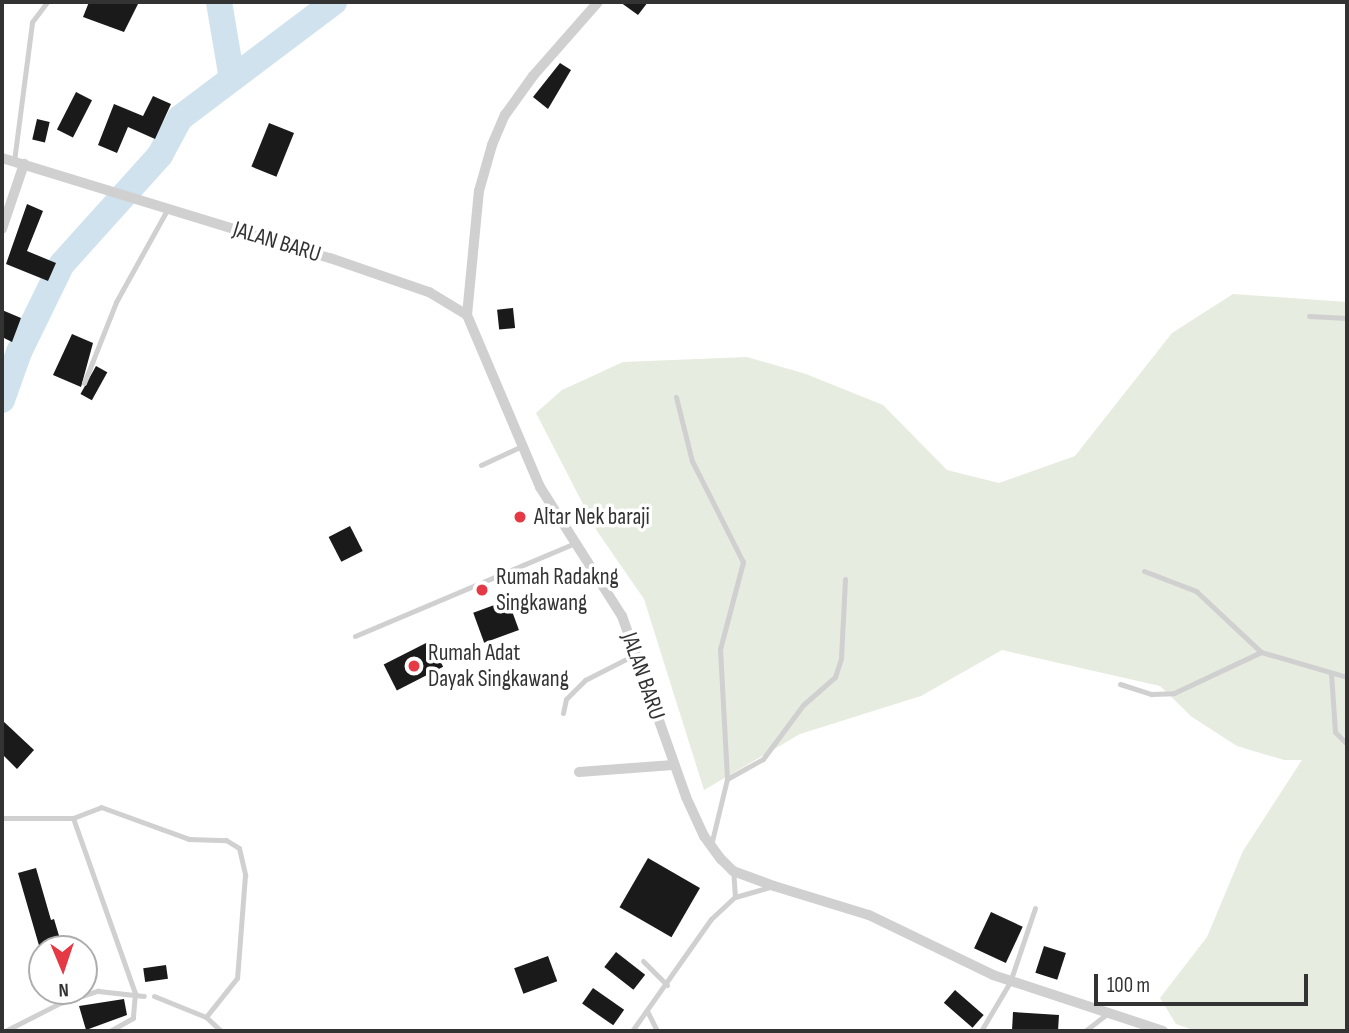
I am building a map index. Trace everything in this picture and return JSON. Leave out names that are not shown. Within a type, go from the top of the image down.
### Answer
[{"type":"street","points":[[467,315],[479,191],[492,145],[505,115],[533,76],[598,2]]},
{"type":"street","name":"JALAN BARU","points":[[2,158],[127,194],[429,292],[467,315],[540,487],[613,598],[636,654],[673,765],[710,847],[733,871],[774,886],[849,907],[1010,982],[1157,1030]]},
{"type":"street","points":[[2,229],[19,163]]},
{"type":"street","points":[[579,772],[673,765]]},
{"type":"lane","points":[[19,163],[32,22],[47,2]]},
{"type":"lane","points":[[84,383],[116,302],[168,207]]},
{"type":"lane","points":[[1309,316],[1347,318]]},
{"type":"lane","points":[[676,397],[692,461],[743,562],[720,649],[727,779],[710,847]]},
{"type":"lane","points":[[481,465],[522,446]]},
{"type":"lane","points":[[355,636],[576,542]]},
{"type":"lane","points":[[1144,570],[1196,591],[1261,652],[1347,677]]},
{"type":"lane","points":[[727,779],[763,759],[803,705],[835,677],[841,658],[845,579]]},
{"type":"lane","points":[[1120,684],[1151,694],[1174,693],[1261,652]]},
{"type":"lane","points":[[563,713],[566,699],[585,680],[636,654]]},
{"type":"lane","points":[[1331,673],[1335,732],[1347,744]]},
{"type":"lane","points":[[2,818],[73,818],[101,807],[189,839],[226,840],[239,848],[245,875],[237,978],[206,1017]]},
{"type":"lane","points":[[73,818],[135,993],[133,1018],[110,1031]]},
{"type":"lane","points":[[733,871],[735,897]]},
{"type":"lane","points":[[632,1031],[711,919],[735,897],[774,886]]},
{"type":"lane","points":[[981,1031],[1010,982],[1035,908]]},
{"type":"lane","points":[[643,961],[667,985]]},
{"type":"lane","points":[[5,1031],[60,1003],[98,991],[144,996]]},
{"type":"lane","points":[[154,996],[206,1017],[221,1031]]},
{"type":"lane","points":[[646,1011],[657,1031]]},
{"type":"lane","points":[[1085,1031],[1108,1013]]},
{"type":"shaded area","points":[[1233,294],[1347,302],[1347,1031],[1196,1031],[1176,1024],[1160,998],[1207,937],[1243,851],[1302,760],[1284,760],[1237,746],[1192,717],[1160,686],[1002,650],[921,696],[800,734],[704,790],[644,599],[597,531],[536,413],[562,390],[623,362],[747,357],[806,374],[883,405],[947,470],[999,483],[1075,456],[1172,333]]},
{"type":"building","points":[[89,2],[139,2],[124,32],[83,17]]},
{"type":"building","points":[[620,2],[648,2],[638,15]]},
{"type":"building","points":[[560,63],[571,70],[548,109],[533,97]]},
{"type":"building","points":[[76,92],[92,100],[73,138],[57,129]]},
{"type":"building","points":[[153,96],[171,104],[155,139],[128,127],[117,153],[98,145],[114,104],[143,116]]},
{"type":"building","points":[[37,119],[50,122],[45,142],[32,139]]},
{"type":"building","points":[[269,123],[294,133],[276,177],[251,167]]},
{"type":"building","points":[[27,204],[43,211],[27,251],[56,263],[48,281],[6,264]]},
{"type":"building","points":[[513,308],[515,328],[499,330],[497,310]]},
{"type":"building","points":[[2,310],[21,318],[12,342],[2,337]]},
{"type":"building","points":[[72,334],[93,343],[81,387],[53,375]]},
{"type":"building","points":[[96,366],[107,372],[92,400],[80,394]]},
{"type":"building","points":[[350,526],[363,551],[341,562],[329,537]]},
{"type":"building","points":[[508,600],[519,630],[484,643],[473,613]]},
{"type":"building","name":"Rumah Adat Dayak Singkawang","points":[[430,641],[443,667],[397,690],[384,665]]},
{"type":"building","points":[[2,720],[34,750],[17,769],[2,754]]},
{"type":"building","points":[[648,858],[700,888],[671,937],[620,907]]},
{"type":"building","points":[[36,868],[51,920],[54,919],[59,935],[36,935],[18,873]]},
{"type":"building","points":[[991,912],[1023,927],[1006,963],[974,948]]},
{"type":"building","points":[[1044,946],[1066,953],[1057,980],[1035,973]]},
{"type":"building","points":[[616,952],[645,975],[633,990],[604,967]]},
{"type":"building","points":[[548,956],[557,981],[523,994],[514,968]]},
{"type":"building","points":[[166,965],[168,979],[145,982],[143,968]]},
{"type":"building","points":[[593,988],[624,1010],[613,1025],[582,1004]]},
{"type":"building","points":[[955,990],[984,1015],[973,1028],[944,1003]]},
{"type":"building","points":[[124,999],[127,1015],[86,1030],[79,1006]]},
{"type":"building","points":[[1013,1012],[1059,1015],[1058,1031],[1012,1031]]},
{"type":"waterway","points":[[219,2],[231,73]]},
{"type":"waterway","points":[[2,400],[19,352],[62,264],[160,155],[180,118],[334,2]]},
{"type":"place","name":"Altar Nek baraji","points":[[520,517]]},
{"type":"place","name":"Rumah Radakng Singkawang","points":[[482,590]]},
{"type":"place","name":"Rumah Adat Dayak Singkawang","points":[[414,666]]}]
